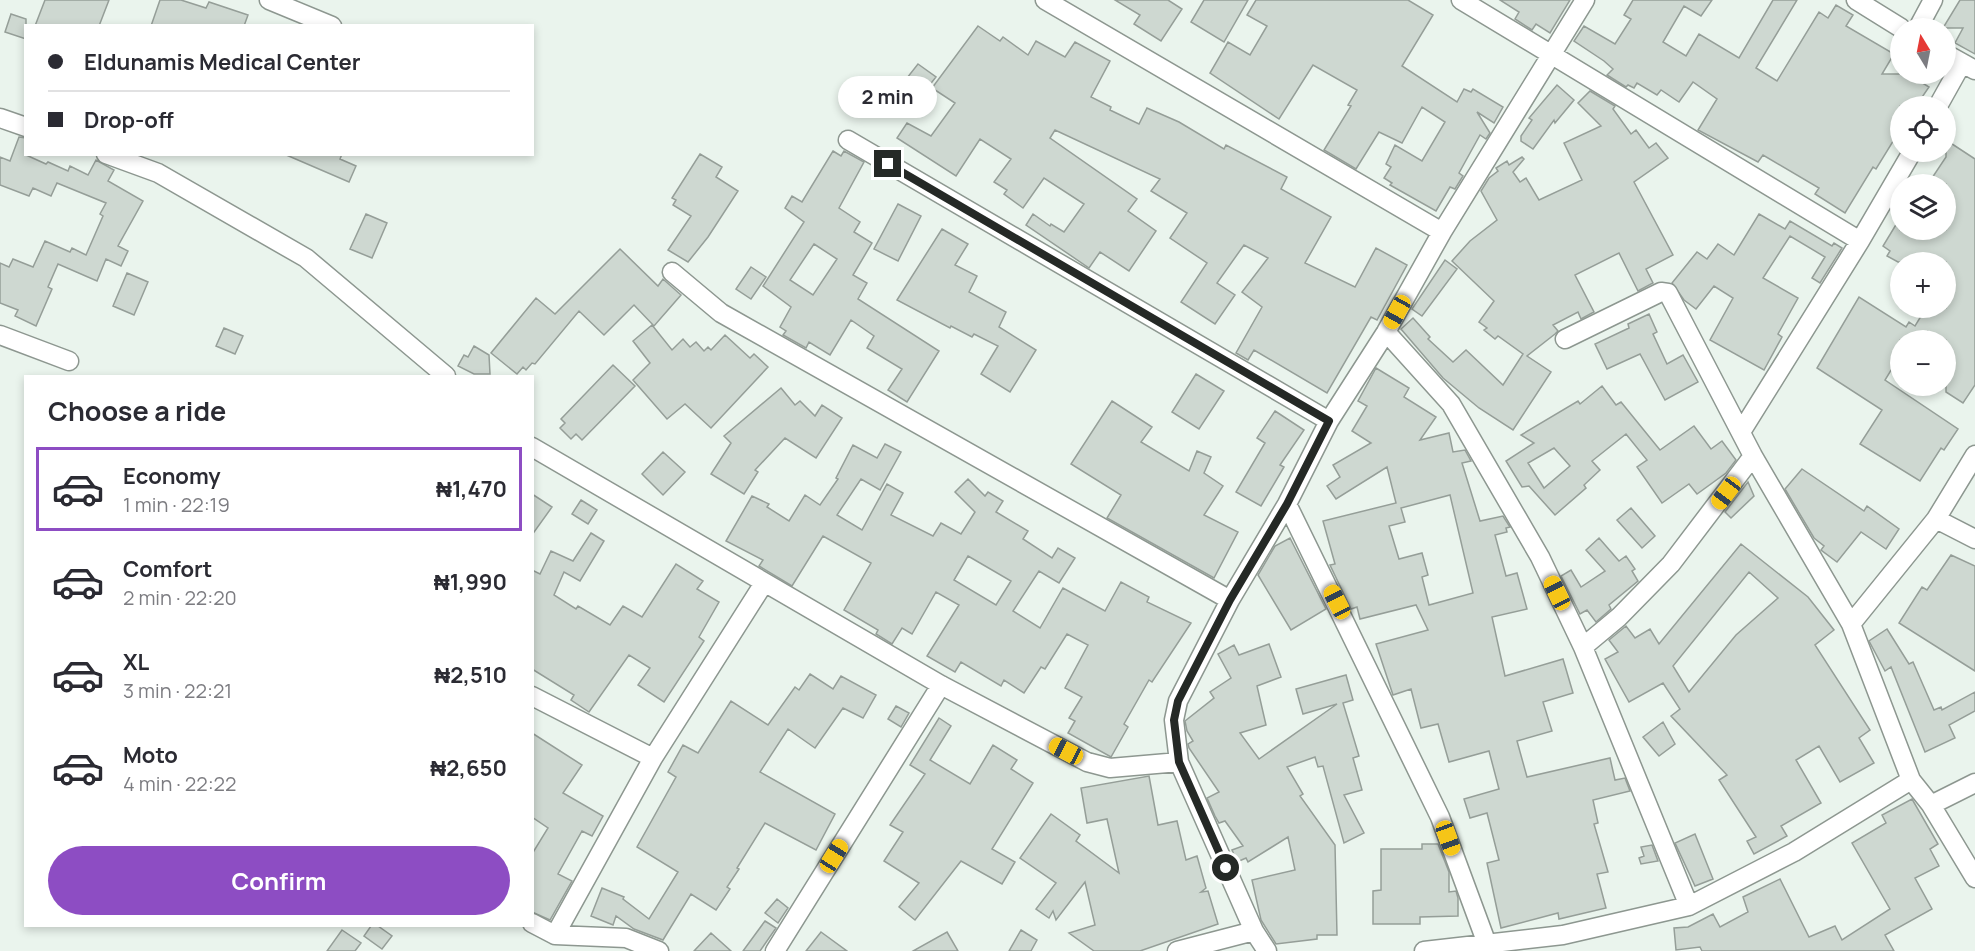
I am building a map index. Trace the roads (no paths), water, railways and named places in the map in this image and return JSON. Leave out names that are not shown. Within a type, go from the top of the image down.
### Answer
[{"type":"street","points":[[269,0],[327,24]]},
{"type":"street","points":[[1045,0],[1442,232]]},
{"type":"street","points":[[1461,0],[1860,242]]},
{"type":"street","points":[[1267,951],[1254,931],[1179,762],[1174,720],[1178,701],[1230,600],[1287,504],[1329,421],[1386,332],[1442,232],[1585,0]]},
{"type":"street","points":[[1856,0],[1890,21]]},
{"type":"street","points":[[1923,18],[1933,0]]},
{"type":"street","points":[[1946,96],[1969,67]]},
{"type":"street","points":[[0,118],[24,126]]},
{"type":"street","points":[[848,141],[1329,421]]},
{"type":"street","points":[[111,156],[158,173],[306,258],[445,375]]},
{"type":"street","points":[[1742,432],[1860,242],[1906,162]]},
{"type":"street","points":[[672,272],[721,313],[1230,600]]},
{"type":"street","points":[[1565,339],[1661,292],[1668,293],[1753,456],[1851,624],[1911,780],[1931,805],[1975,878]]},
{"type":"street","points":[[1386,332],[1451,404],[1540,557],[1583,647],[1689,906]]},
{"type":"street","points":[[0,335],[69,361]]},
{"type":"street","points":[[534,448],[941,685],[1097,766],[1110,768],[1179,762]]},
{"type":"street","points":[[1851,624],[1936,519],[1975,455]]},
{"type":"street","points":[[1583,647],[1619,617],[1671,564],[1753,456]]},
{"type":"street","points":[[1287,504],[1440,817],[1487,944]]},
{"type":"street","points":[[1936,519],[1975,539]]},
{"type":"street","points":[[555,935],[653,758],[764,583]]},
{"type":"street","points":[[775,951],[941,685]]},
{"type":"street","points":[[534,697],[653,758]]},
{"type":"street","points":[[1425,951],[1563,935],[1689,906],[1794,852],[1911,780]]},
{"type":"street","points":[[1931,805],[1975,783]]},
{"type":"street","points":[[534,924],[555,935],[626,938],[659,951]]},
{"type":"street","points":[[1177,951],[1254,931]]}]
